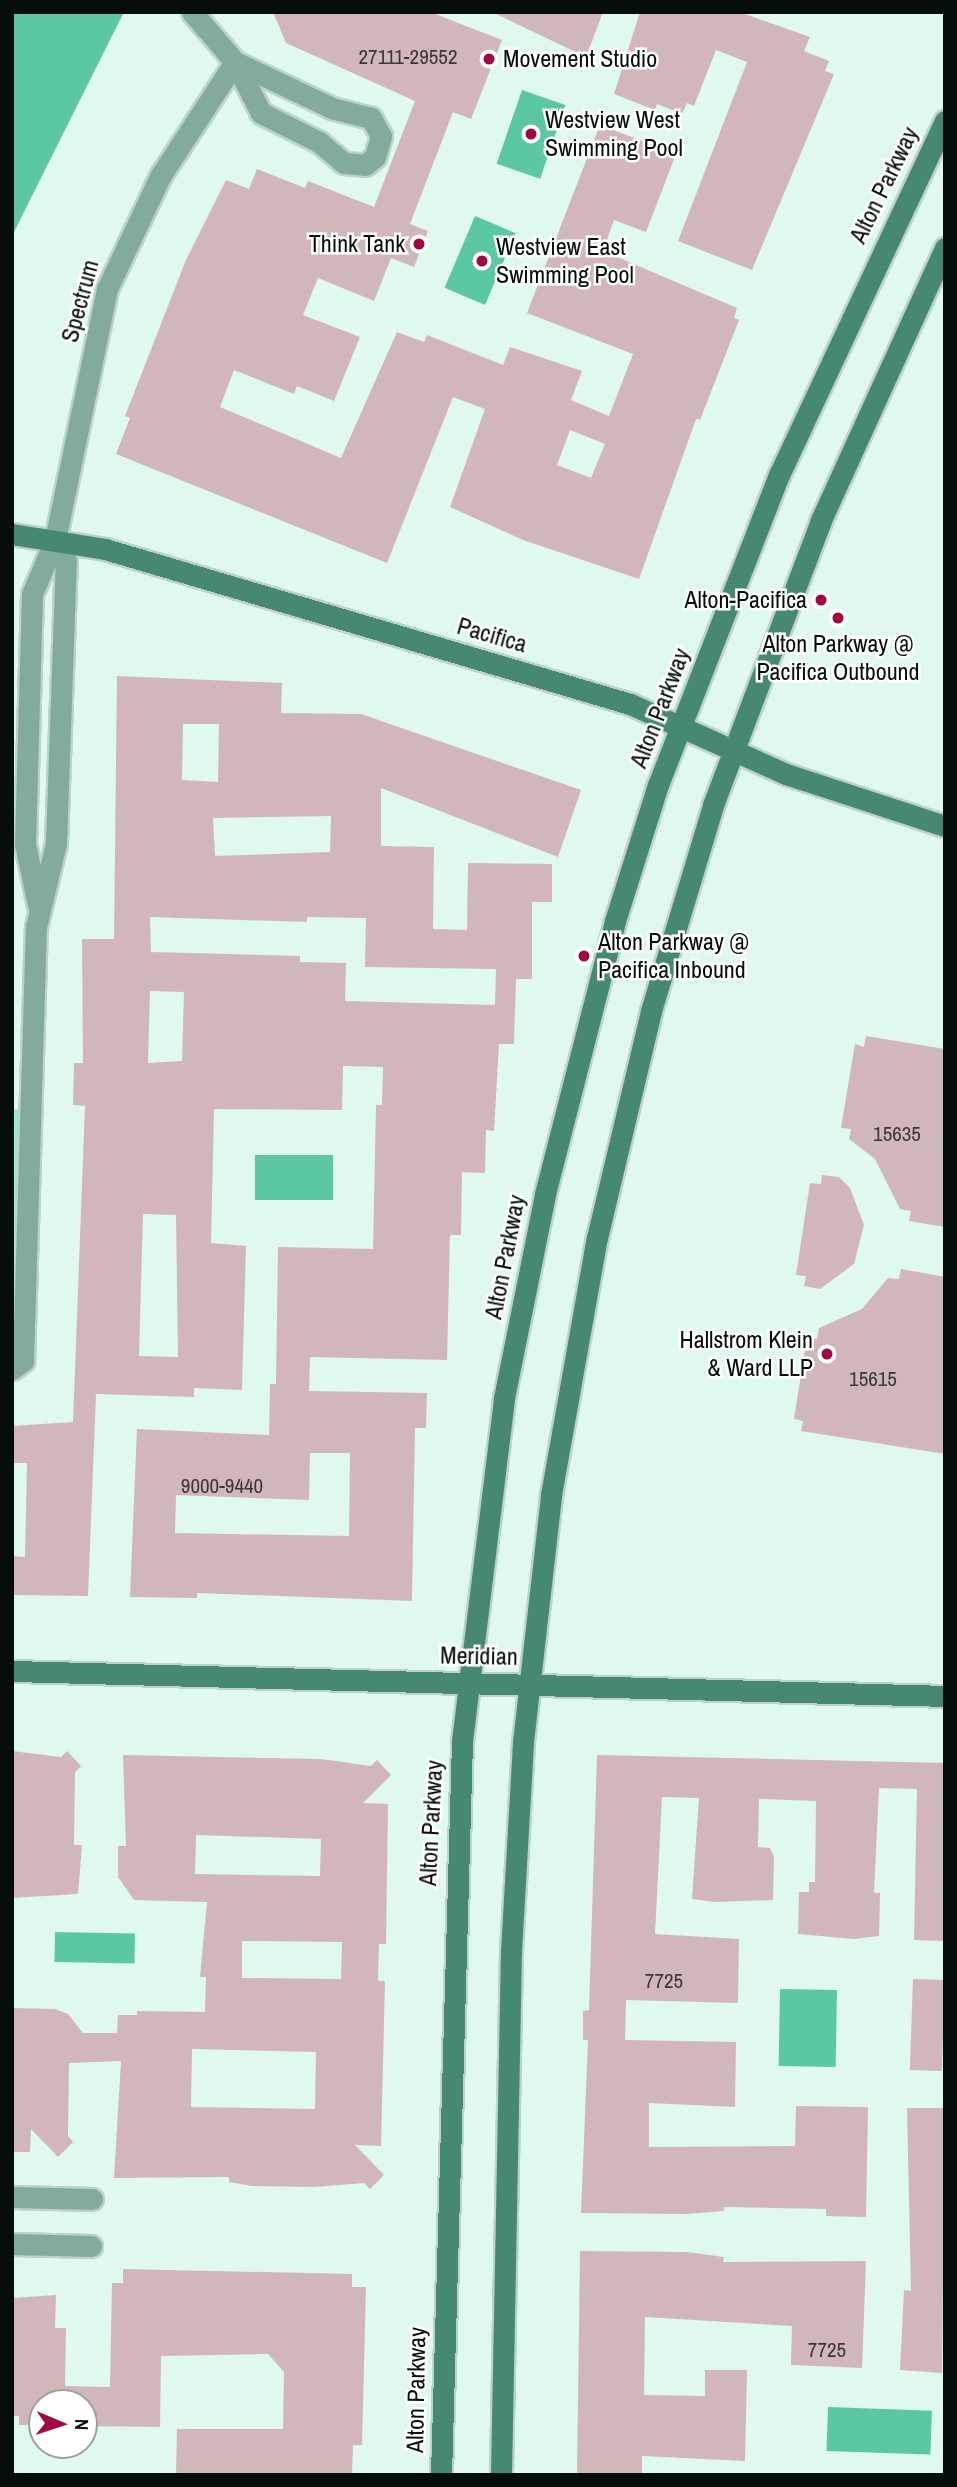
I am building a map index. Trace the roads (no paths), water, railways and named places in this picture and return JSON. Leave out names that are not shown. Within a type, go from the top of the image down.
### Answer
[{"type":"main road","name":"Alton Parkway","points":[[441,2475],[454,1892],[468,1682],[504,1398],[545,1194],[615,921],[681,724],[784,464],[945,121]]},
{"type":"main road","points":[[501,2475],[511,1951],[530,1683],[551,1494],[597,1238],[664,964],[786,605],[857,432],[945,248]]},
{"type":"main road","name":"Pacifica","points":[[12,534],[105,549],[299,610],[485,660],[681,724],[786,774],[945,826]]},
{"type":"main road","name":"Meridian","points":[[12,1671],[945,1696]]},
{"type":"street","points":[[192,12],[235,62],[261,113],[319,142],[344,163],[365,164],[374,157],[381,136],[371,118],[334,109],[235,62]]},
{"type":"street","name":"Spectrum","points":[[38,905],[25,844],[32,594],[55,540],[107,289],[161,176],[235,62]]},
{"type":"street","name":"Spectrum","points":[[12,1368],[23,1361],[22,1109],[38,905],[56,843],[66,560],[55,540]]},
{"type":"street","points":[[12,2197],[92,2199]]},
{"type":"street","points":[[12,2244],[91,2246]]},
{"type":"place","name":"Movement Studio","points":[[489,59]]},
{"type":"place","name":"Westview West Swimming Pool","points":[[531,134]]},
{"type":"place","name":"Think Tank","points":[[419,244]]},
{"type":"place","name":"Westview East Swimming Pool","points":[[482,261]]},
{"type":"place","name":"Alton-Pacifica","points":[[821,600]]},
{"type":"place","name":"Alton Parkway @ Pacifica Outbound","points":[[838,618]]},
{"type":"place","name":"Alton Parkway @ Pacifica Inbound","points":[[584,956]]},
{"type":"place","name":"Hallstrom Klein & Ward LLP","points":[[827,1354]]}]
